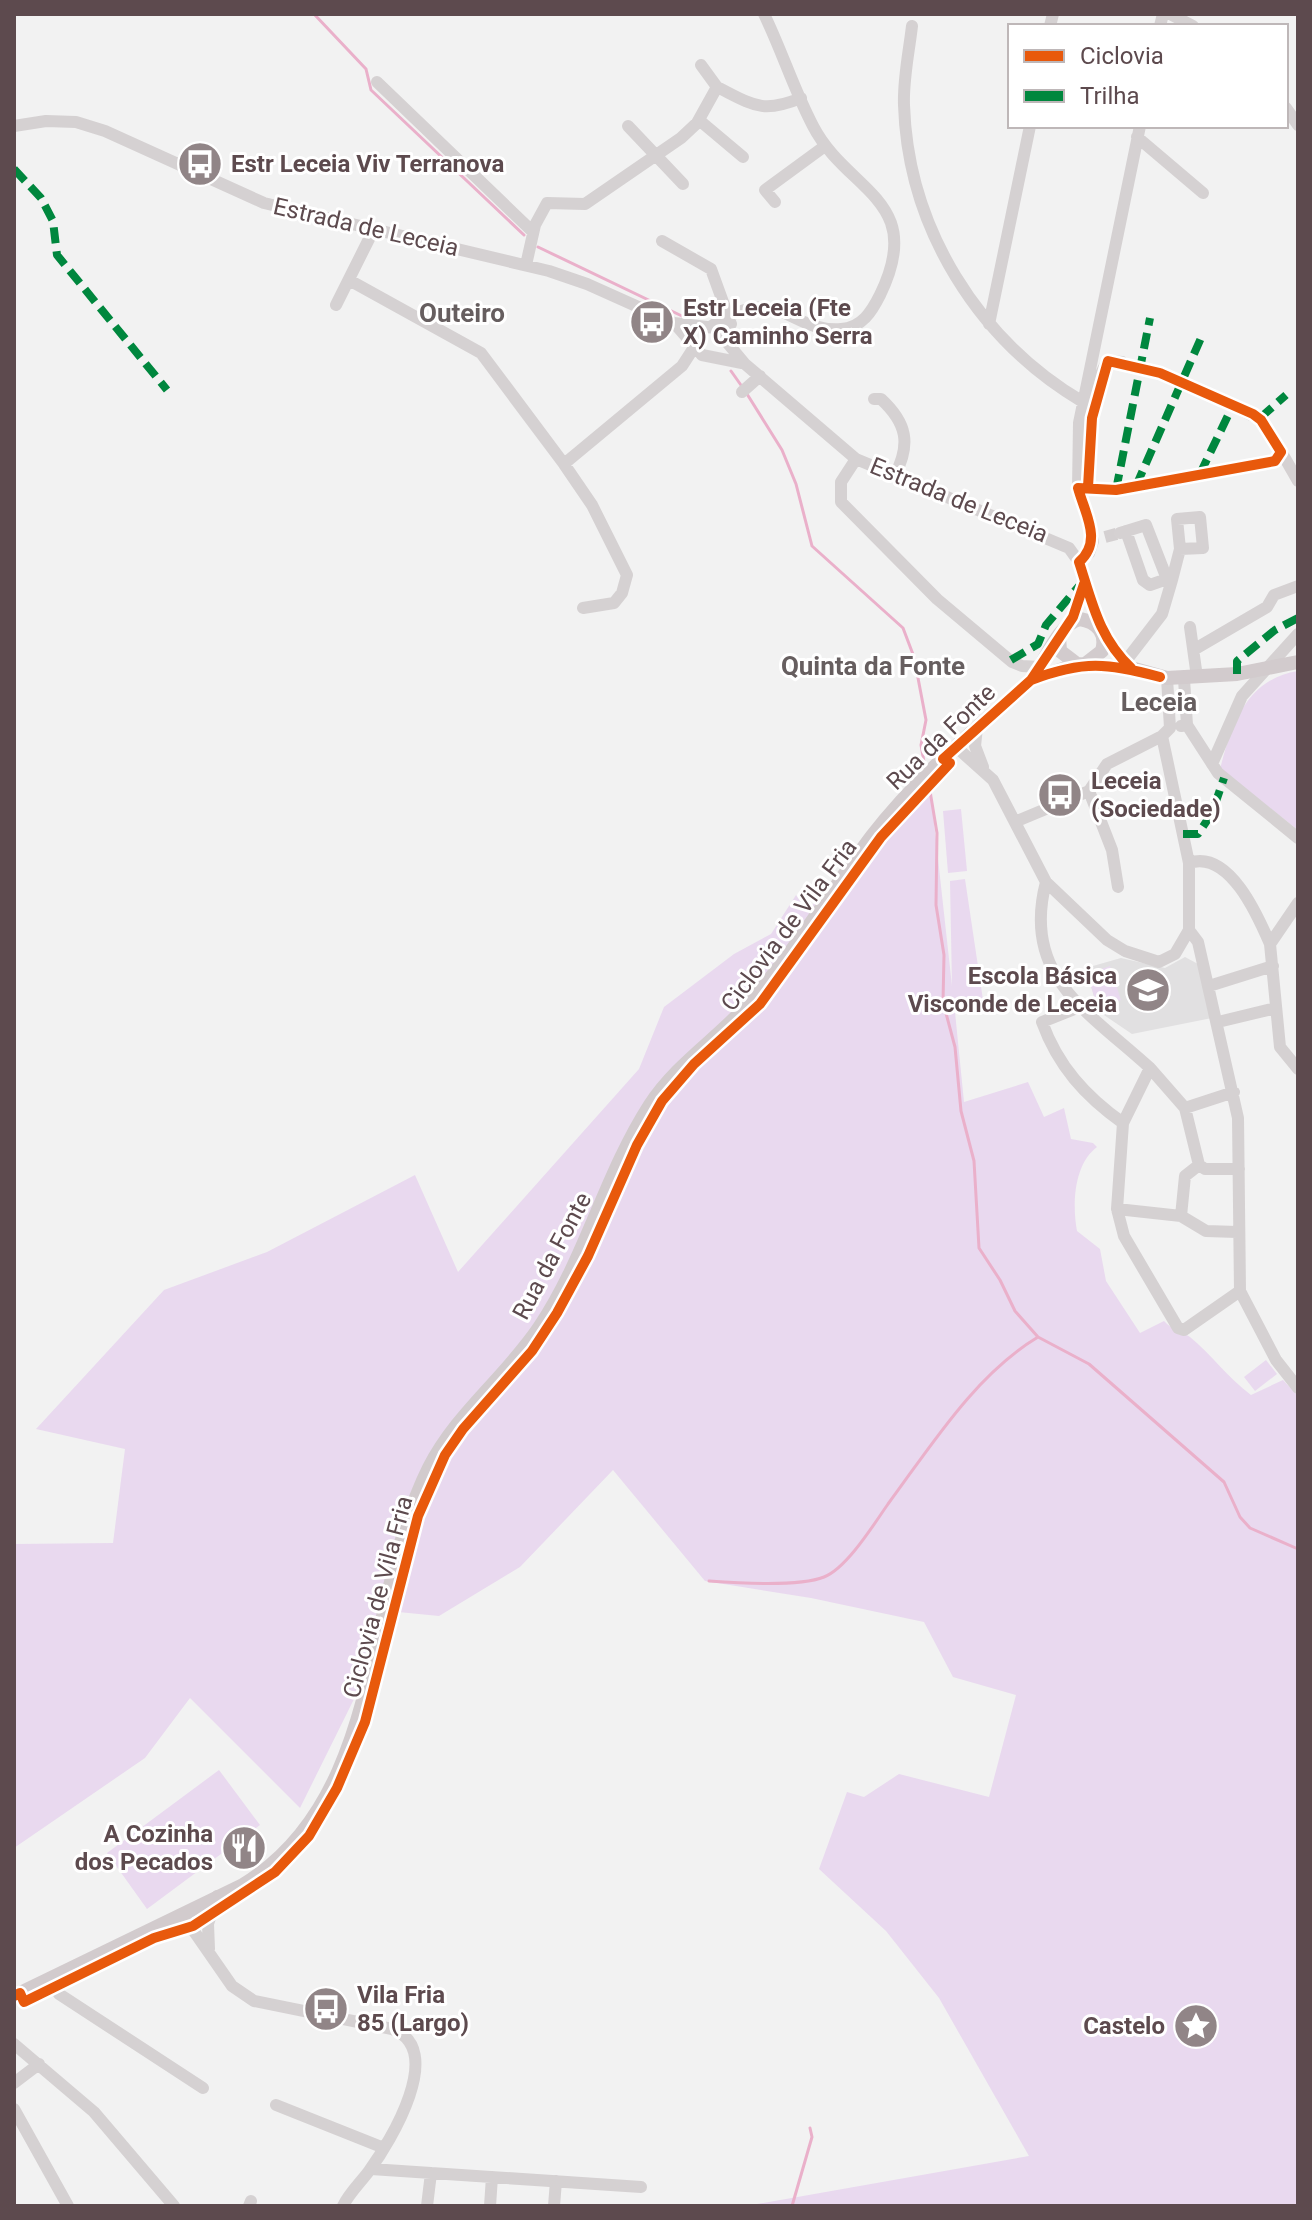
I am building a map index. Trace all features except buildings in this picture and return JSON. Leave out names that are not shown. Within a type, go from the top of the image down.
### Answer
[{"type":"main road","points":[[1128,665],[1088,620],[1063,630],[1060,651],[1080,664],[1128,665],[1164,677],[1190,678],[1298,662]]},
{"type":"main road","name":"Rua da Fonte","points":[[17,1994],[182,1914],[270,1866],[312,1817],[357,1719],[406,1531],[426,1475],[457,1424],[526,1347],[551,1309],[577,1263],[647,1109],[675,1073],[754,999],[875,833],[955,746],[1028,683],[1063,630]]},
{"type":"main road","points":[[1080,664],[1098,658],[1102,633]]},
{"type":"main road","name":"Rua da Fonte","points":[[1028,683],[1080,664]]},
{"type":"street","points":[[564,464],[682,366],[695,344],[697,334],[742,313],[772,306],[822,327],[840,329],[856,325],[875,307],[891,272],[894,253],[889,218],[876,195],[825,146],[764,14]]},
{"type":"street","points":[[1170,14],[1189,24]]},
{"type":"street","points":[[912,26],[904,105],[917,188],[926,216],[951,269],[989,324],[1025,360],[1083,402]]},
{"type":"street","points":[[701,65],[717,87],[764,109],[773,109],[801,98]]},
{"type":"street","points":[[377,82],[533,232]]},
{"type":"street","points":[[526,265],[533,232],[547,203],[585,204],[681,138],[699,120],[717,87]]},
{"type":"street","points":[[699,120],[743,157]]},
{"type":"street","name":"Estrada de Leceia","points":[[14,126],[46,121],[76,122],[105,131],[264,203],[526,265],[587,284],[674,323],[708,328]]},
{"type":"street","points":[[628,126],[683,184]]},
{"type":"street","points":[[989,324],[1030,128]]},
{"type":"street","points":[[1138,132],[1203,193]]},
{"type":"street","points":[[1102,633],[1079,562],[1099,539],[1087,488],[1083,402],[1138,132]]},
{"type":"street","points":[[775,202],[760,185],[825,146]]},
{"type":"street","points":[[336,305],[374,229]]},
{"type":"street","points":[[662,241],[711,269],[730,321],[723,349],[711,357],[682,366]]},
{"type":"street","points":[[349,280],[481,353],[564,464],[592,505],[627,575],[622,593],[614,603],[583,608]]},
{"type":"street","name":"Estrada de Leceia","points":[[674,323],[695,344]]},
{"type":"street","points":[[708,328],[724,339]]},
{"type":"street","name":"Estrada de Leceia","points":[[724,339],[745,364],[856,459],[1058,541],[1079,562]]},
{"type":"street","points":[[695,344],[702,355],[711,357]]},
{"type":"street","name":"Estrada de Leceia","points":[[711,357],[745,364]]},
{"type":"street","points":[[1087,488],[1091,426],[1101,376],[1108,361],[1122,362]]},
{"type":"street","points":[[1138,366],[1166,376]]},
{"type":"street","points":[[746,389],[760,376]]},
{"type":"street","points":[[1181,382],[1209,395]]},
{"type":"street","points":[[874,399],[881,399],[902,424],[905,452],[895,475]]},
{"type":"street","points":[[1223,401],[1261,420]]},
{"type":"street","points":[[1271,434],[1298,481]]},
{"type":"street","points":[[1111,491],[1275,461],[1281,452]]},
{"type":"street","points":[[856,459],[841,482],[841,502],[937,599],[1012,662],[1040,667]]},
{"type":"street","points":[[1146,525],[1169,579],[1150,585],[1143,580],[1123,532],[1146,525]]},
{"type":"street","points":[[1128,665],[1162,614],[1169,579],[1180,549]]},
{"type":"street","points":[[1063,630],[1076,610],[1084,584]]},
{"type":"street","points":[[1195,649],[1267,607],[1274,595],[1298,586]]},
{"type":"street","points":[[1190,627],[1195,649],[1187,725],[1218,773],[1298,838]]},
{"type":"street","points":[[1212,764],[1235,707],[1251,685],[1272,667],[1277,654],[1298,634]]},
{"type":"street","points":[[977,727],[975,746],[984,770],[1017,821],[1046,882],[1107,940],[1159,962],[1175,954],[1189,930],[1189,863],[1166,732],[1164,677]]},
{"type":"street","points":[[1017,821],[1089,791],[1107,764],[1166,732],[1187,725]]},
{"type":"street","points":[[955,746],[984,770]]},
{"type":"street","points":[[1089,791],[1112,850],[1118,887]]},
{"type":"street","points":[[1189,863],[1202,861],[1218,866],[1251,900],[1270,944],[1280,1047],[1298,1069]]},
{"type":"street","points":[[1046,882],[1038,919],[1042,947],[1057,981],[1150,1068],[1185,1108],[1199,1165],[1205,1169],[1239,1169]]},
{"type":"street","points":[[1270,944],[1298,903]]},
{"type":"street","points":[[1189,930],[1198,942],[1234,1092],[1239,1169],[1237,1232],[1240,1291],[1276,1360],[1298,1388]]},
{"type":"street","points":[[1209,986],[1273,966]]},
{"type":"street","points":[[1082,1006],[1042,1022],[1065,1070],[1094,1103],[1123,1123]]},
{"type":"street","points":[[1218,1022],[1276,1008]]},
{"type":"street","points":[[1150,1068],[1123,1123],[1117,1209],[1124,1236],[1178,1328],[1184,1330],[1240,1291]]},
{"type":"street","points":[[1185,1108],[1234,1092]]},
{"type":"street","points":[[1181,1216],[1185,1176],[1199,1165]]},
{"type":"street","points":[[1117,1209],[1181,1216],[1206,1231],[1237,1232]]},
{"type":"street","points":[[1238,1217],[1252,1214]]},
{"type":"street","points":[[211,1960],[207,1934],[217,1896]]},
{"type":"street","points":[[182,1914],[211,1960],[232,1986],[254,2001],[402,2033],[415,2049],[418,2068],[409,2096],[384,2148],[343,2206]]},
{"type":"street","points":[[49,1979],[59,1994],[203,2088]]},
{"type":"street","points":[[14,2044],[94,2112],[174,2206]]},
{"type":"street","points":[[14,2083],[39,2064]]},
{"type":"street","points":[[276,2105],[384,2148]]},
{"type":"street","points":[[14,2109],[68,2206]]},
{"type":"street","points":[[371,2169],[641,2187]]},
{"type":"street","points":[[427,2206],[431,2173]]},
{"type":"street","points":[[490,2206],[492,2177]]},
{"type":"street","points":[[554,2206],[556,2181]]},
{"type":"shaded area","points":[[1298,671],[1298,830],[1220,769],[1230,735],[1254,693],[1280,676]]},
{"type":"shaded area","points":[[929,777],[952,986],[950,881],[965,879],[983,1000],[954,1002],[964,1102],[1028,1082],[1044,1117],[1064,1108],[1071,1139],[1093,1143],[1097,1147],[1083,1164],[1076,1185],[1077,1231],[1100,1249],[1106,1281],[1140,1333],[1164,1321],[1190,1337],[1251,1395],[1283,1380],[1298,1396],[1298,2206],[746,2206],[1029,2156],[939,1998],[886,1931],[819,1869],[847,1792],[864,1797],[899,1774],[989,1797],[1016,1695],[953,1677],[924,1622],[811,1598],[705,1581],[613,1470],[520,1567],[439,1616],[378,1610],[354,1699],[300,1808],[190,1698],[145,1758],[14,1848],[14,1544],[113,1543],[125,1449],[36,1429],[164,1290],[267,1252],[415,1175],[458,1272],[639,1069],[664,1007],[734,954],[771,934],[796,895],[807,911]]},
{"type":"shaded area","points":[[961,809],[967,871],[948,873],[943,811]]},
{"type":"shaded area","name":"Escola Básica Visconde de Leceia","points":[[1185,957],[1198,964],[1212,1018],[1132,1034],[1098,1011],[1086,968],[1121,958],[1165,968]]},
{"type":"shaded area","points":[[1110,966],[1121,1000],[1098,1008],[1087,974]]},
{"type":"shaded area","points":[[1266,1360],[1277,1374],[1255,1391],[1244,1377]]},
{"type":"shaded area","points":[[219,1770],[260,1825],[147,1909],[107,1853]]},
{"type":"waterway","points":[[314,14],[366,69],[371,90],[524,235]]},
{"type":"waterway","points":[[538,247],[684,317]]},
{"type":"waterway","points":[[731,371],[743,388]]},
{"type":"waterway","points":[[747,394],[782,450],[796,484],[812,546],[903,628],[914,657],[926,720],[921,745],[924,762]]},
{"type":"waterway","points":[[929,785],[937,833],[936,905],[944,955],[943,1002],[955,1047],[961,1111],[974,1161],[979,1248],[1015,1311],[1038,1337],[1089,1364],[1224,1482],[1240,1517],[1250,1528],[1298,1549]]},
{"type":"waterway","points":[[709,1581],[799,1582],[833,1572],[859,1545],[974,1391],[1015,1353],[1038,1337]]},
{"type":"waterway","points":[[792,2206],[812,2137],[810,2128]]},
{"type":"tunnel","points":[[1095,488],[1111,491]]},
{"type":"tunnel","points":[[1105,537],[1120,533]]},
{"type":"marked path","points":[[14,169],[41,198],[53,221],[57,255],[167,390]]},
{"type":"marked path","points":[[1116,490],[1150,318]]},
{"type":"marked path","points":[[1136,486],[1201,338]]},
{"type":"marked path","points":[[1260,418],[1286,395]]},
{"type":"marked path","points":[[1200,474],[1233,405]]},
{"type":"marked path","points":[[1011,660],[1038,644],[1046,625],[1079,586]]},
{"type":"marked path","points":[[1237,674],[1237,661],[1275,630],[1298,618]]},
{"type":"marked path","points":[[1183,834],[1198,834],[1212,813],[1224,778]]},
{"type":"cycle path","points":[[1088,487],[1092,418],[1108,361],[1160,373],[1253,414],[1261,420],[1281,452],[1275,461],[1116,490],[1078,488],[1091,536],[1086,554],[1079,562],[1104,632],[1131,668]]},
{"type":"cycle path","name":"Ciclovia de Vila Fria","points":[[14,1996],[20,1993],[24,2002],[154,1938],[193,1926],[275,1872],[309,1836],[337,1788],[365,1722],[418,1516],[445,1455],[463,1429],[532,1351],[557,1313],[588,1256],[637,1145],[662,1101],[694,1064],[760,1004],[881,837],[950,763],[943,759],[1031,680],[1073,617],[1084,584]]},
{"type":"cycle path","points":[[1031,680],[1066,669],[1096,666],[1160,677]]},
{"type":"place","name":"Estr Leceia Viv Terranova","points":[[200,164]]},
{"type":"place","name":"Estr Leceia (Fte X) Caminho Serra","points":[[652,322]]},
{"type":"place","name":"Leceia (Sociedade)","points":[[1060,795]]},
{"type":"place","name":"Escola Básica Visconde de Leceia","points":[[1148,990]]},
{"type":"place","name":"A Cozinha dos Pecados","points":[[244,1848]]},
{"type":"place","name":"Vila Fria 85 (Largo)","points":[[326,2009]]},
{"type":"place","name":"Castelo","points":[[1196,2026]]},
{"type":"district","name":"Outeiro","points":[[462,313]]},
{"type":"district","name":"Quinta da Fonte","points":[[873,666]]},
{"type":"district","name":"Leceia","points":[[1159,702]]}]
